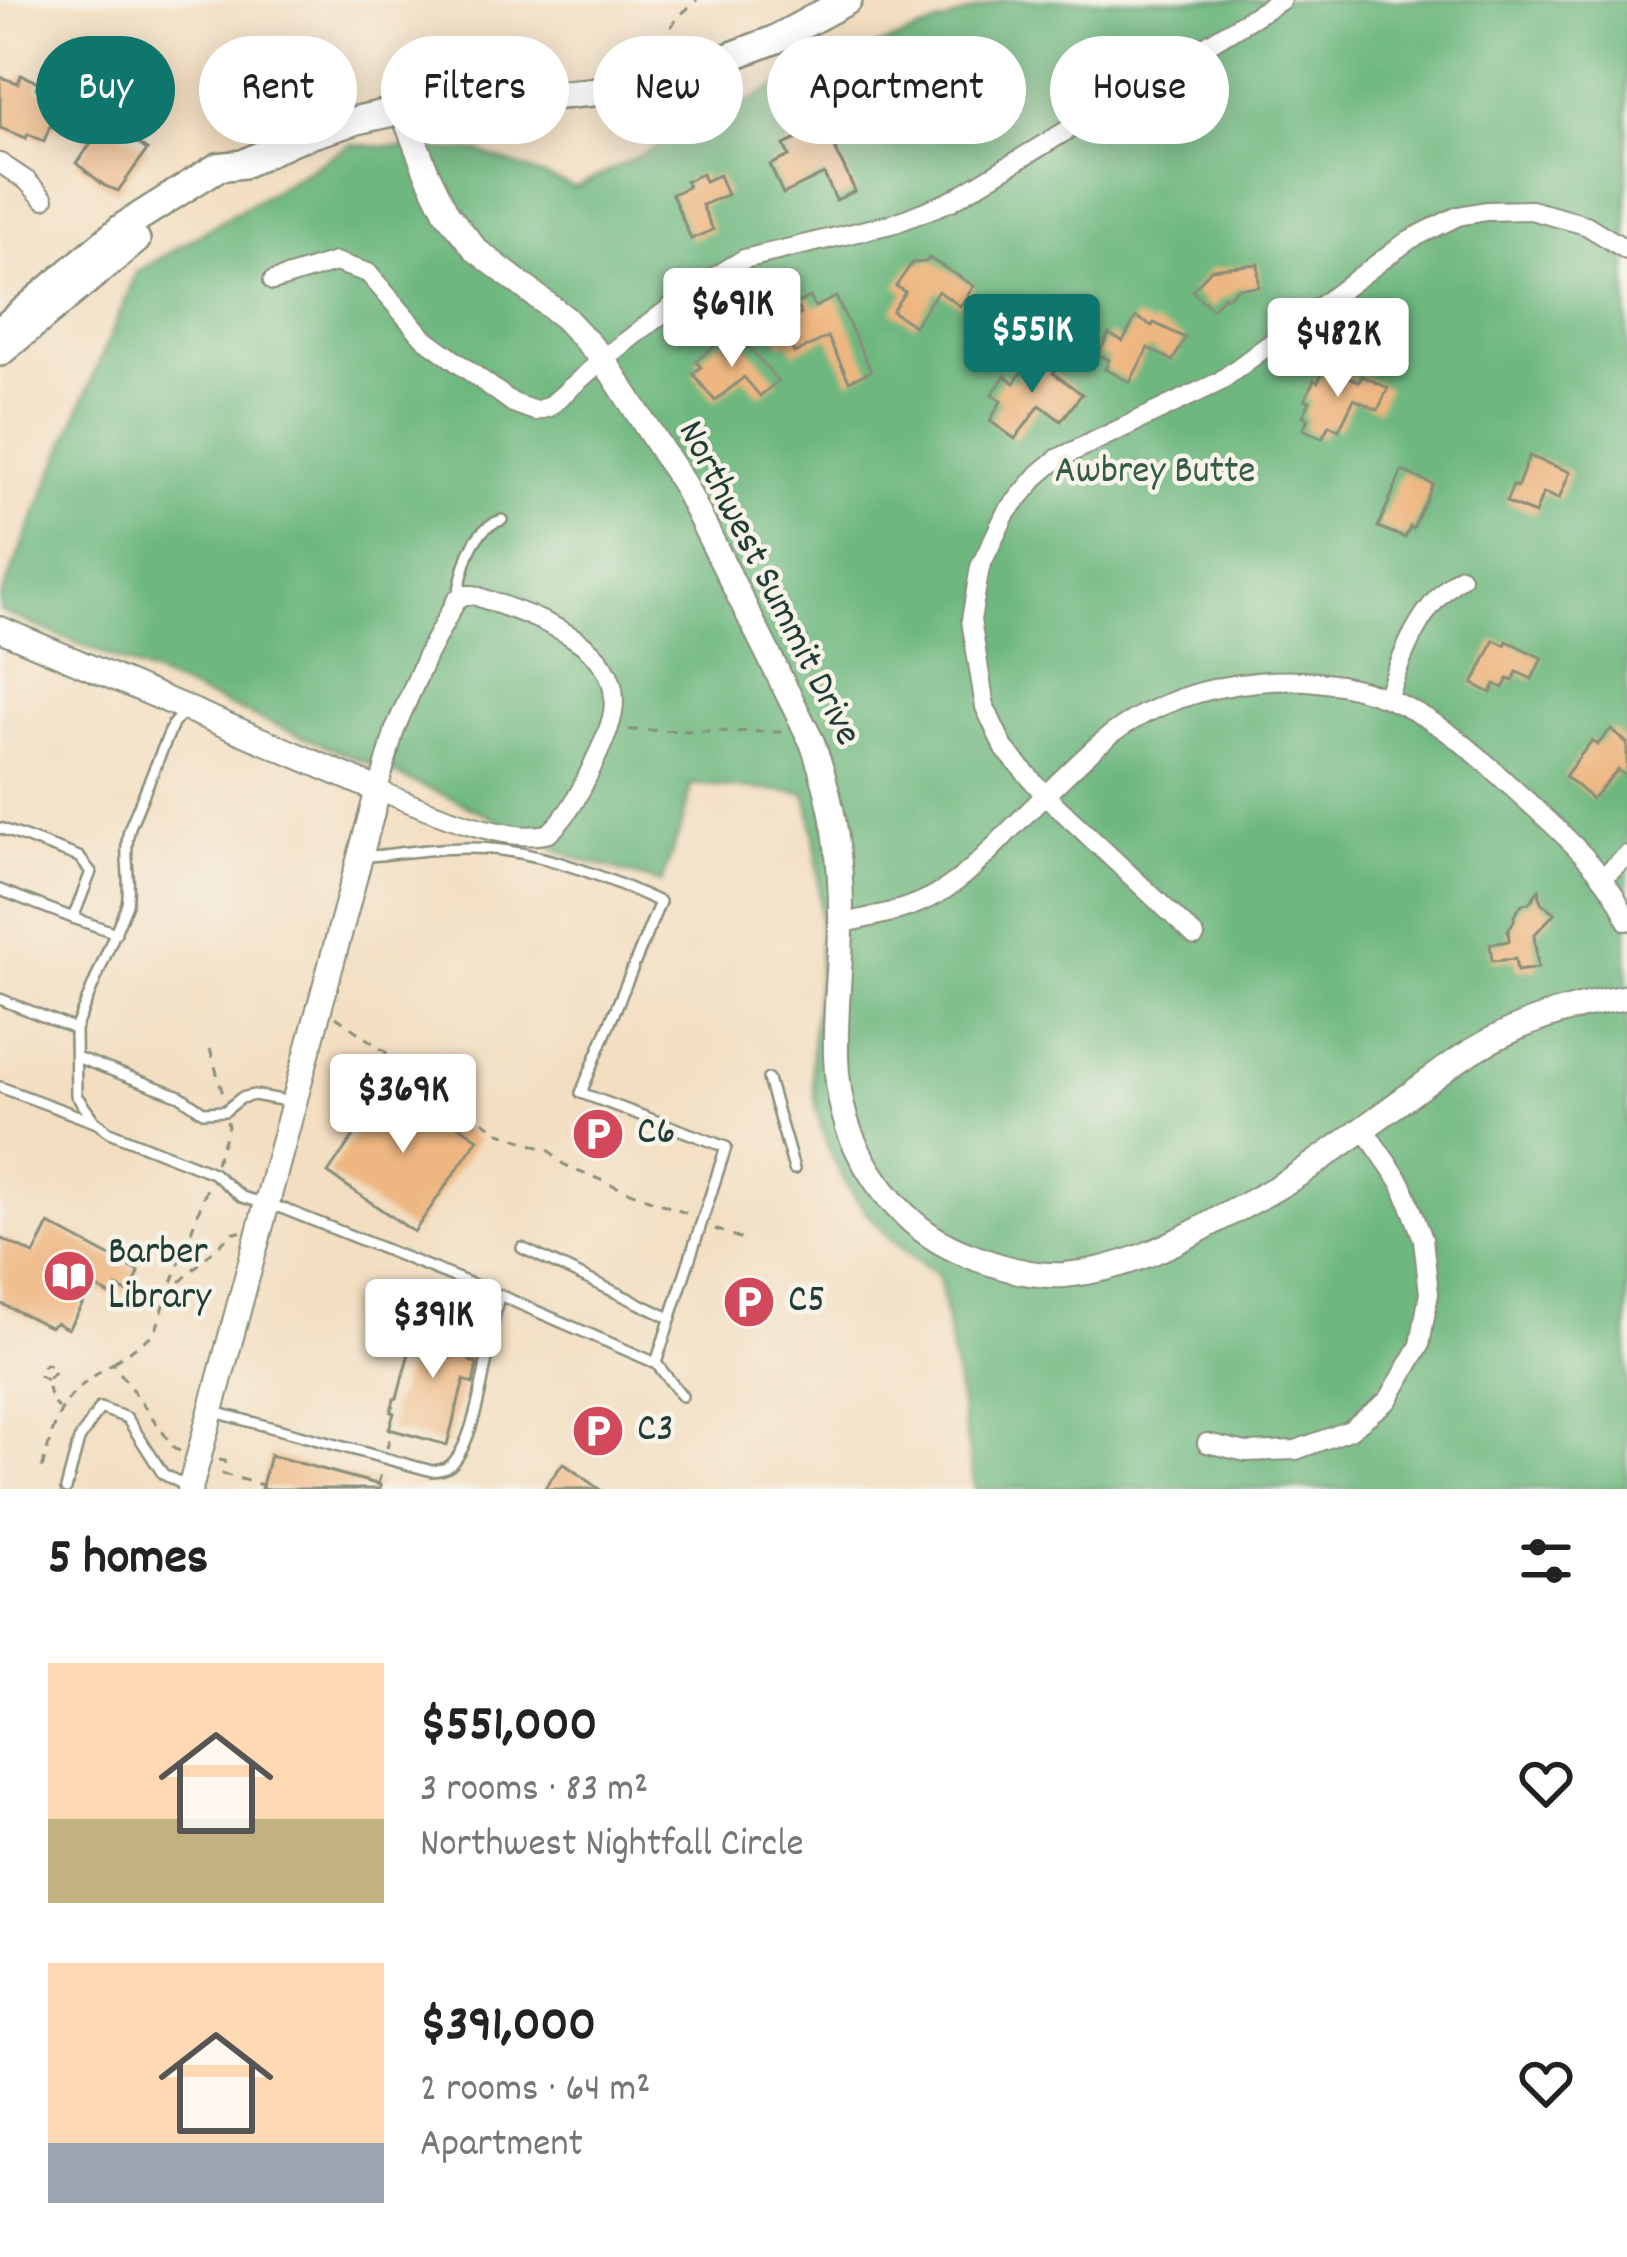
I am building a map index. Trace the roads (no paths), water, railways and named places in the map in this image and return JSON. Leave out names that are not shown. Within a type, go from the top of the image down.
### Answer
[{"type":"main road","points":[[569,94],[626,86],[716,62],[774,40],[829,5]]},
{"type":"main road","points":[[0,331],[140,215],[218,167],[243,164],[293,140],[381,115]]},
{"type":"main road","points":[[0,352],[128,247],[226,182],[243,164]]},
{"type":"street","points":[[273,281],[335,262],[368,273],[424,338],[513,404],[535,411],[565,395],[603,359],[692,291],[744,260],[895,223],[951,201],[1281,0]]},
{"type":"street","name":"Northwest Summit Drive","points":[[415,144],[446,212],[476,250],[565,318],[603,359],[684,485],[807,732],[837,827],[840,1100],[852,1137],[880,1186],[920,1229],[958,1252],[999,1267],[1061,1275],[1111,1267],[1165,1250],[1293,1178],[1472,1051],[1534,1019],[1627,997]]},
{"type":"street","points":[[0,164],[44,199]]},
{"type":"street","points":[[1195,936],[1045,795],[1004,748],[985,707],[971,620],[980,567],[1006,513],[1058,459],[1219,382],[1409,240],[1458,216],[1531,209],[1586,225],[1627,250]]},
{"type":"street","points":[[1387,698],[1410,638],[1434,601],[1461,577]]},
{"type":"street","points":[[0,629],[378,790],[482,828],[522,836],[549,833],[572,808],[609,729],[614,701],[610,677],[598,657],[568,633],[474,595],[457,599],[428,653],[395,729],[378,790],[361,857],[258,1236],[212,1411],[190,1488]]},
{"type":"street","points":[[841,924],[936,895],[975,866],[1045,795],[1130,722],[1190,694],[1222,686],[1305,680],[1387,698],[1463,742],[1604,876],[1627,922]]},
{"type":"street","points":[[1604,876],[1627,855]]},
{"type":"street","points":[[1207,1443],[1246,1452],[1296,1450],[1350,1430],[1388,1400],[1420,1346],[1429,1293],[1424,1239],[1402,1184],[1363,1128]]},
{"type":"lane","points":[[457,599],[464,565],[478,537],[486,526],[502,520]]},
{"type":"lane","points":[[97,1123],[76,1094],[75,1029],[129,895],[124,857],[130,827],[173,724],[186,709]]},
{"type":"lane","points":[[0,828],[79,857],[91,872],[73,918]]},
{"type":"lane","points":[[361,857],[499,849],[576,869],[660,902],[581,1093],[726,1147],[656,1363]]},
{"type":"lane","points":[[0,891],[116,933]]},
{"type":"lane","points":[[0,999],[75,1029]]},
{"type":"lane","points":[[76,1058],[180,1096],[203,1112],[226,1111],[241,1098],[254,1095],[294,1102]]},
{"type":"lane","points":[[768,1079],[794,1168]]},
{"type":"lane","points":[[0,1087],[212,1173],[242,1197],[499,1295],[656,1363],[682,1396]]},
{"type":"lane","points":[[522,1248],[670,1318]]},
{"type":"lane","points":[[212,1411],[432,1472],[446,1469],[457,1459],[467,1437],[499,1295]]},
{"type":"lane","points":[[66,1489],[79,1440],[100,1408],[127,1418],[163,1474],[190,1488]]},
{"type":"place","name":"C6","points":[[598,1134]]},
{"type":"place","name":"Barber Library","points":[[69,1276]]},
{"type":"place","name":"C5","points":[[749,1302]]},
{"type":"place","name":"C3","points":[[598,1431]]},
{"type":"park label","name":"Awbrey Butte","points":[[1155,473]]}]
